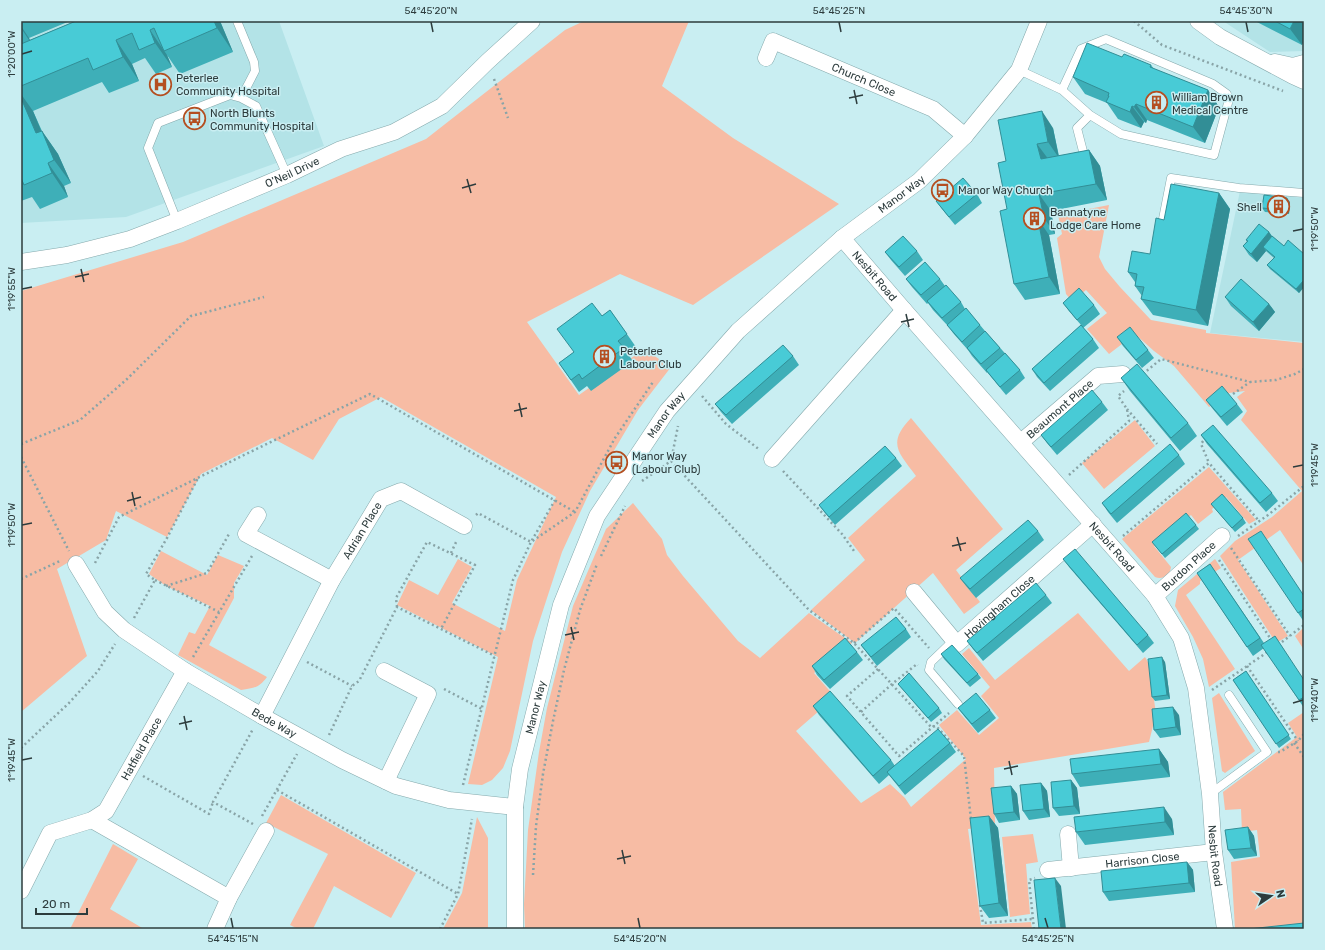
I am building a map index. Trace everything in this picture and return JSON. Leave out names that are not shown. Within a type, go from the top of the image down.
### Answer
[{"type":"street","name":"O'Neil Drive","points":[[21,262],[67,255],[130,239],[287,175],[341,149],[394,132],[442,106],[532,21]]},
{"type":"street","name":"Manor Way","points":[[515,929],[515,807],[520,769],[561,605],[597,516],[667,411],[738,331],[842,238],[919,181],[965,136],[1018,70],[1039,21]]},
{"type":"street","points":[[1198,21],[1220,37],[1293,76],[1304,80]]},
{"type":"street","name":"Church Close","points":[[766,58],[773,41],[933,109],[965,136]]},
{"type":"street","points":[[1260,58],[1293,66],[1304,63]]},
{"type":"street","name":"Nesbit Road","points":[[842,238],[1155,596],[1181,638],[1198,698],[1210,794],[1214,852],[1225,929]]},
{"type":"street","points":[[772,460],[904,310]]},
{"type":"street","name":"Beaumont Place","points":[[1021,442],[1098,376],[1124,382]]},
{"type":"street","name":"Adrian Place","points":[[261,715],[332,580],[381,499],[401,492],[464,526]]},
{"type":"street","points":[[258,515],[253,537],[332,580]]},
{"type":"street","name":"Hovingham Close","points":[[914,592],[957,644],[1092,524]]},
{"type":"street","name":"Burdon Place","points":[[1155,596],[1220,542]]},
{"type":"street","name":"Bede Way","points":[[73,560],[105,612],[124,630],[185,671],[261,715],[342,760],[396,786],[459,801],[515,807]]},
{"type":"street","name":"Hatfield Place","points":[[21,891],[50,833],[92,820],[106,811],[185,671]]},
{"type":"street","points":[[384,671],[428,694],[386,781]]},
{"type":"street","points":[[92,820],[229,898]]},
{"type":"street","points":[[215,929],[261,829]]},
{"type":"street","points":[[1068,834],[1071,868]]},
{"type":"street","name":"Harrison Close","points":[[1048,870],[1214,852]]},
{"type":"lane","points":[[237,21],[254,62],[255,71],[241,98]]},
{"type":"lane","points":[[1018,70],[1062,90],[1090,115],[1122,134],[1214,155],[1228,103],[1227,94],[1213,84],[1106,39],[1081,48],[1062,90]]},
{"type":"lane","points":[[177,221],[148,148],[158,123],[230,95],[241,98],[256,106],[287,175]]},
{"type":"lane","points":[[1085,159],[1077,128],[1090,115]]},
{"type":"lane","points":[[1159,238],[1171,178],[1239,188],[1304,193]]},
{"type":"lane","points":[[954,640],[931,662],[929,670],[958,704]]},
{"type":"lane","points":[[1210,794],[1267,752],[1229,695]]},
{"type":"path","points":[[1134,21],[1162,45],[1289,93]]},
{"type":"path","points":[[487,62],[508,118]]},
{"type":"path","points":[[21,444],[80,420],[126,380],[191,316],[264,297]]},
{"type":"path","points":[[1138,378],[1161,359],[1250,382],[1276,380],[1295,374],[1304,369]]},
{"type":"path","points":[[532,542],[574,512],[615,438],[653,382]]},
{"type":"path","points":[[1124,382],[1118,396],[1127,409],[1157,444]]},
{"type":"path","points":[[1233,394],[1250,382]]},
{"type":"path","points":[[696,399],[702,396],[704,391]]},
{"type":"path","points":[[85,580],[119,517],[370,394],[574,512]]},
{"type":"path","points":[[1058,484],[1129,421],[1127,409]]},
{"type":"path","points":[[638,483],[671,461],[678,427],[681,422]]},
{"type":"path","points":[[1207,435],[1201,444],[1209,463],[1259,521]]},
{"type":"path","points":[[21,457],[73,560],[21,579]]},
{"type":"path","points":[[671,461],[809,610],[854,643],[931,726],[936,726],[964,756],[972,827]]},
{"type":"path","points":[[1112,546],[1209,463]]},
{"type":"path","points":[[198,478],[167,538],[146,574],[166,586],[219,612]]},
{"type":"path","points":[[1220,542],[1259,521],[1304,486]]},
{"type":"path","points":[[459,801],[513,580],[555,500]]},
{"type":"path","points":[[600,557],[627,503]]},
{"type":"path","points":[[451,553],[464,526],[478,513],[532,542]]},
{"type":"path","points":[[166,586],[208,573],[229,533],[253,537],[219,612],[185,671]]},
{"type":"path","points":[[397,607],[396,598],[427,542],[475,565],[441,629]]},
{"type":"path","points":[[1220,542],[1276,647],[1304,624]]},
{"type":"path","points":[[1220,542],[1290,636]]},
{"type":"path","points":[[533,883],[536,826],[543,774],[553,721],[564,670],[580,610],[597,564]]},
{"type":"path","points":[[21,748],[69,703],[93,676],[124,630],[131,623],[155,580]]},
{"type":"path","points":[[854,643],[894,608],[937,657]]},
{"type":"path","points":[[1198,698],[1270,650]]},
{"type":"path","points":[[293,655],[352,686]]},
{"type":"path","points":[[861,712],[917,664],[930,666]]},
{"type":"path","points":[[1247,666],[1298,742]]},
{"type":"path","points":[[878,669],[847,696],[899,756],[958,704]]},
{"type":"path","points":[[130,769],[208,814],[213,802],[261,715]]},
{"type":"path","points":[[1267,752],[1280,752],[1298,742],[1304,734]]},
{"type":"path","points":[[213,802],[261,829],[277,790],[305,739]]},
{"type":"path","points":[[1294,744],[1304,757]]},
{"type":"path","points":[[277,790],[458,894]]},
{"type":"path","points":[[440,929],[458,894],[475,803]]},
{"type":"path","points":[[1034,929],[1029,880],[1043,876],[1048,870]]},
{"type":"path","points":[[980,901],[982,923],[1033,919]]},
{"type":"shaded area","name":"Peterlee Community Hospital","points":[[21,21],[279,21],[324,146],[126,217],[21,223]]},
{"type":"shaded area","points":[[584,21],[689,21],[662,86],[733,138],[839,204],[693,305],[620,274],[527,322],[579,395],[644,349],[671,367],[638,410],[590,491],[562,552],[533,641],[510,751],[503,768],[492,780],[482,785],[468,784],[498,657],[397,605],[409,580],[438,595],[458,559],[472,567],[452,603],[505,631],[517,580],[556,497],[381,397],[339,419],[313,460],[272,438],[201,474],[167,537],[116,511],[106,540],[57,569],[87,656],[21,712],[21,291],[183,242],[426,139],[565,30]]},
{"type":"shaded area","points":[[1223,21],[1304,21],[1304,51],[1270,52]]},
{"type":"shaded area","points":[[1240,191],[1304,198],[1304,342],[1210,333]]},
{"type":"shaded area","points":[[1109,205],[1099,257],[1105,269],[1151,320],[1206,330],[1206,333],[1304,343],[1304,566],[1280,530],[1238,560],[1288,636],[1276,643],[1220,556],[1235,541],[1272,517],[1302,491],[1241,420],[1247,411],[1237,397],[1245,391],[1229,393],[1209,407],[1174,366],[1135,334],[1109,354],[1087,329],[1107,313],[1086,290],[1072,301],[1066,294],[1057,238],[1062,234],[1058,215]]},
{"type":"shaded area","points":[[911,418],[1003,529],[956,570],[980,602],[964,614],[933,573],[855,643],[811,610],[865,560],[848,538],[916,476],[900,454],[897,441],[899,434]]},
{"type":"shaded area","points":[[1135,420],[1155,446],[1104,489],[1082,463]]},
{"type":"shaded area","points":[[1209,467],[1256,520],[1249,524],[1226,497],[1212,509],[1213,512],[1198,524],[1191,515],[1154,546],[1171,567],[1166,576],[1161,578],[1155,577],[1122,539]]},
{"type":"shaded area","points":[[633,503],[662,539],[667,555],[683,576],[738,641],[760,658],[809,613],[852,643],[814,673],[835,697],[796,731],[861,803],[890,784],[905,798],[911,807],[966,759],[939,725],[957,710],[979,735],[999,718],[981,696],[990,687],[962,654],[969,648],[995,680],[1078,613],[1129,671],[1145,657],[1149,664],[1156,714],[1149,742],[994,768],[995,825],[968,829],[981,925],[1031,922],[1032,929],[525,929],[524,904],[528,830],[547,708],[573,606],[606,529]]},
{"type":"shaded area","points":[[161,551],[207,575],[218,555],[244,566],[234,583],[234,598],[209,645],[267,677],[259,685],[253,688],[241,690],[178,655],[189,632],[195,634],[210,606],[166,586],[149,574]]},
{"type":"shaded area","points":[[1215,559],[1221,568],[1200,581],[1200,584],[1186,595],[1235,669],[1209,687],[1203,659],[1193,637],[1175,606],[1178,590]]},
{"type":"shaded area","points":[[1304,627],[1304,650],[1295,636]]},
{"type":"shaded area","points":[[1219,693],[1255,751],[1225,773],[1222,771],[1212,698]]},
{"type":"shaded area","points":[[1304,712],[1304,929],[1235,929],[1231,862],[1260,857],[1257,830],[1242,832],[1241,809],[1225,810],[1223,792],[1297,737],[1288,723]]},
{"type":"shaded area","points":[[281,795],[416,873],[391,918],[334,886],[313,929],[298,929],[290,925],[328,854],[266,823]]},
{"type":"shaded area","points":[[477,817],[488,838],[488,929],[443,929],[462,893]]},
{"type":"shaded area","points":[[1033,834],[1038,862],[1026,864],[1030,914],[1010,917],[1002,837]]},
{"type":"shaded area","points":[[113,844],[138,859],[110,909],[144,929],[70,929]]},
{"type":"building","points":[[76,21],[214,21],[217,28],[164,51],[154,28],[150,30],[155,43],[139,50],[132,33],[116,40],[123,57],[93,70],[88,58],[21,86],[21,44]]},
{"type":"building","points":[[1275,21],[1294,21],[1290,29]]},
{"type":"building","name":"William Brown Medical Centre","points":[[1087,43],[1122,57],[1124,54],[1151,65],[1150,67],[1208,90],[1193,127],[1136,104],[1134,107],[1132,106],[1130,112],[1106,102],[1109,93],[1073,77]]},
{"type":"building","points":[[21,98],[36,133],[42,131],[54,160],[48,163],[52,173],[24,185],[21,178]]},
{"type":"building","name":"Bannatyne Lodge Care Home","points":[[1042,111],[1048,142],[1037,144],[1041,159],[1089,150],[1096,184],[1039,194],[1044,218],[1038,219],[1049,277],[1014,284],[1000,211],[1007,209],[998,163],[1006,161],[998,120]]},
{"type":"building","points":[[963,178],[977,194],[949,217],[936,201]]},
{"type":"building","points":[[1171,184],[1219,193],[1196,310],[1141,299],[1144,287],[1135,286],[1137,274],[1128,272],[1132,251],[1150,254],[1156,218],[1164,220]]},
{"type":"building","name":"Shell","points":[[1264,195],[1287,198],[1286,210],[1262,208]]},
{"type":"building","points":[[1259,224],[1269,232],[1251,254],[1243,246]]},
{"type":"building","points":[[903,236],[917,251],[899,267],[885,252]]},
{"type":"building","name":"Shell","points":[[1272,236],[1284,246],[1288,240],[1304,254],[1304,280],[1296,289],[1267,265],[1275,257],[1263,247]]},
{"type":"building","points":[[925,262],[940,279],[921,295],[906,279]]},
{"type":"building","points":[[1241,279],[1269,304],[1253,322],[1225,297]]},
{"type":"building","points":[[946,285],[961,302],[942,318],[927,301]]},
{"type":"building","points":[[1079,288],[1094,305],[1077,320],[1063,303]]},
{"type":"building","name":"Peterlee Labour Club","points":[[592,303],[602,316],[610,310],[627,334],[618,341],[624,348],[582,379],[579,374],[571,380],[559,363],[574,352],[557,329]]},
{"type":"building","points":[[966,308],[980,325],[962,342],[947,325]]},
{"type":"building","points":[[1081,325],[1093,339],[1044,383],[1032,369]]},
{"type":"building","points":[[1130,327],[1148,350],[1136,360],[1117,337]]},
{"type":"building","points":[[985,331],[1000,348],[981,364],[967,348]]},
{"type":"building","points":[[783,345],[793,356],[726,415],[715,404]]},
{"type":"building","points":[[1005,353],[1020,370],[1000,387],[986,370]]},
{"type":"building","points":[[1137,364],[1188,423],[1171,438],[1121,378]]},
{"type":"building","points":[[1222,386],[1237,404],[1221,417],[1206,400]]},
{"type":"building","points":[[1092,390],[1102,402],[1051,447],[1041,435]]},
{"type":"building","points":[[1213,425],[1272,493],[1260,503],[1201,435]]},
{"type":"building","points":[[1170,444],[1179,455],[1111,514],[1102,503]]},
{"type":"building","points":[[885,446],[896,458],[829,517],[819,505]]},
{"type":"building","points":[[1222,494],[1243,518],[1232,528],[1211,504]]},
{"type":"building","points":[[1186,513],[1196,525],[1162,554],[1152,542]]},
{"type":"building","points":[[1028,520],[1038,531],[970,589],[960,578]]},
{"type":"building","points":[[1261,531],[1304,596],[1304,609],[1298,613],[1248,539]]},
{"type":"building","points":[[1075,549],[1148,635],[1137,645],[1063,559]]},
{"type":"building","points":[[1210,564],[1260,638],[1247,647],[1197,573]]},
{"type":"building","points":[[1036,583],[1046,595],[977,653],[967,641]]},
{"type":"building","points":[[896,617],[906,629],[871,657],[861,645]]},
{"type":"building","points":[[1275,636],[1304,680],[1304,697],[1299,700],[1261,645]]},
{"type":"building","points":[[845,638],[857,652],[824,680],[812,666]]},
{"type":"building","points":[[952,645],[978,674],[967,683],[941,654]]},
{"type":"building","points":[[1162,657],[1167,695],[1152,697],[1148,659]]},
{"type":"building","points":[[1246,671],[1289,735],[1276,744],[1233,680]]},
{"type":"building","points":[[909,673],[939,708],[928,718],[898,684]]},
{"type":"building","points":[[830,691],[891,760],[873,776],[813,706]]},
{"type":"building","points":[[976,693],[990,710],[972,724],[958,708]]},
{"type":"building","points":[[1173,707],[1176,727],[1154,730],[1152,709]]},
{"type":"building","points":[[938,729],[950,743],[899,786],[887,772]]},
{"type":"building","points":[[1159,749],[1161,764],[1072,774],[1070,759]]},
{"type":"building","points":[[1071,780],[1074,806],[1053,808],[1051,782]]},
{"type":"building","points":[[1041,783],[1044,809],[1023,811],[1020,785]]},
{"type":"building","points":[[1011,786],[1014,812],[994,814],[991,788]]},
{"type":"building","points":[[1164,807],[1165,822],[1076,832],[1074,817]]},
{"type":"building","points":[[989,816],[999,903],[980,906],[970,818]]},
{"type":"building","points":[[1248,827],[1251,848],[1228,850],[1225,830]]},
{"type":"building","points":[[1187,862],[1189,883],[1103,892],[1101,871]]},
{"type":"building","points":[[1055,878],[1061,929],[1039,929],[1034,880]]},
{"type":"building","points":[[1304,923],[1304,929],[1249,929]]},
{"type":"place","name":"Peterlee Community Hospital","points":[[161,84]]},
{"type":"place","name":"William Brown Medical Centre","points":[[1157,103]]},
{"type":"place","name":"North Blunts Community Hospital","points":[[194,119]]},
{"type":"place","name":"Manor Way Church","points":[[943,190]]},
{"type":"place","name":"Shell","points":[[1278,207]]},
{"type":"place","name":"Bannatyne Lodge Care Home","points":[[1035,218]]},
{"type":"place","name":"Peterlee Labour Club","points":[[604,357]]},
{"type":"place","name":"Manor Way (Labour Club)","points":[[616,462]]}]
